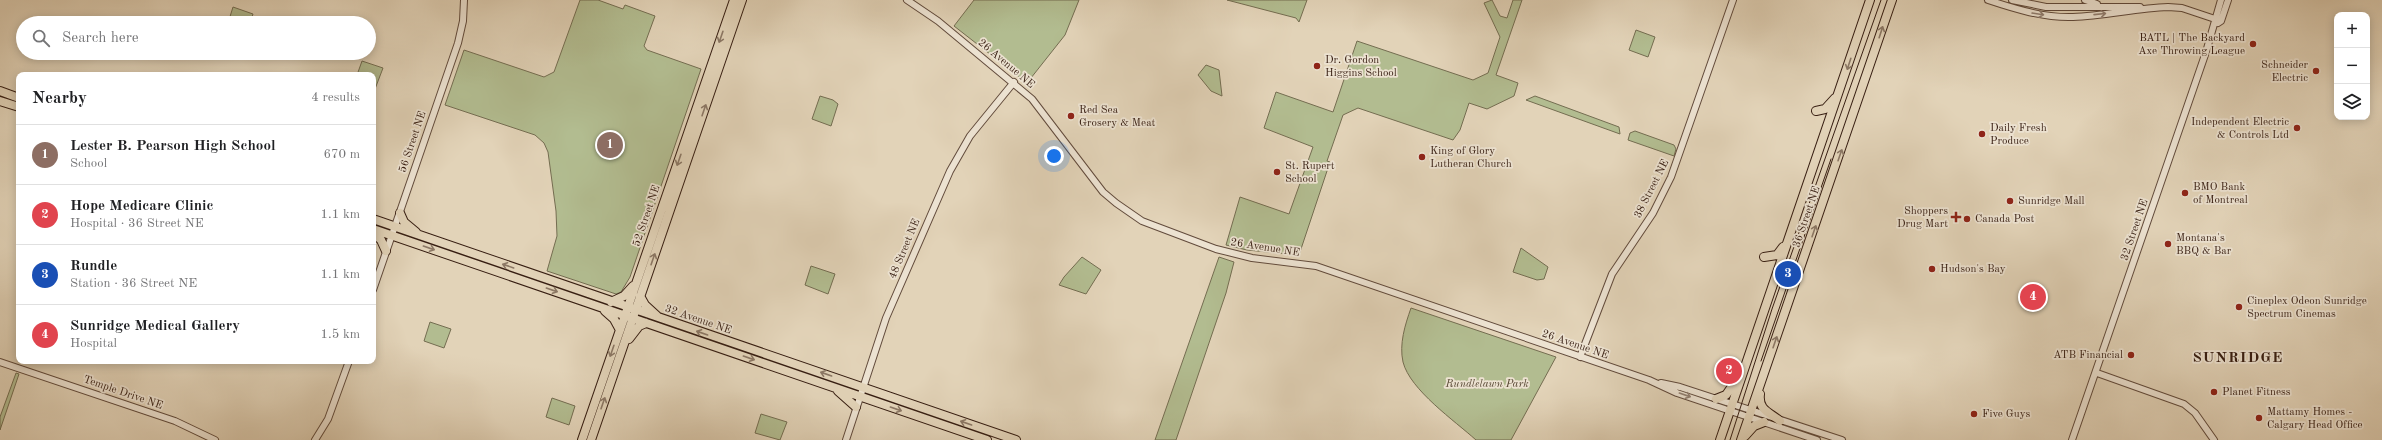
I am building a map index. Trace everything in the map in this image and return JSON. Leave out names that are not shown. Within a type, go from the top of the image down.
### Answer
[{"type":"main road","name":"52 Street NE","points":[[591,440],[622,348],[636,282],[734,0]]},
{"type":"main road","name":"52 Street NE","points":[[582,440],[620,330],[640,296],[742,0]]},
{"type":"main road","name":"36 Street NE","points":[[1720,440],[1870,0]]},
{"type":"main road","name":"36 Street NE","points":[[1742,440],[1892,0]]},
{"type":"main road","points":[[1888,13],[1896,0]]},
{"type":"main road","points":[[1828,126],[1825,118],[1816,111],[1831,104],[1841,87]]},
{"type":"main road","points":[[0,91],[16,97]]},
{"type":"main road","points":[[0,101],[16,106]]},
{"type":"main road","points":[[400,213],[404,222],[420,236]]},
{"type":"main road","name":"32 Avenue NE","points":[[376,220],[611,302],[646,323],[987,440]]},
{"type":"main road","name":"32 Avenue NE","points":[[376,230],[600,307],[661,319],[1016,440]]},
{"type":"main road","points":[[376,236],[381,240],[386,251]]},
{"type":"main road","points":[[1776,274],[1774,266],[1764,257],[1780,253],[1789,238]]},
{"type":"main road","points":[[611,302],[624,296],[636,282]]},
{"type":"main road","points":[[640,296],[645,305],[661,319]]},
{"type":"main road","points":[[600,307],[612,316],[620,330]]},
{"type":"main road","points":[[622,348],[639,326],[646,323]]},
{"type":"main road","points":[[1716,399],[1730,391],[1743,371]]},
{"type":"main road","points":[[1762,379],[1760,404],[1765,411],[1780,421]]},
{"type":"main road","points":[[830,386],[856,407]]},
{"type":"main road","points":[[1742,440],[1750,429],[1764,422]]},
{"type":"street","name":"56 Street NE","points":[[376,281],[460,38],[464,0]]},
{"type":"street","name":"26 Avenue NE","points":[[907,0],[938,21],[1014,82],[1041,109],[1103,192],[1142,221],[1238,256],[1316,266],[1649,380],[1680,387],[1716,399],[1731,407]]},
{"type":"street","name":"38 Street NE","points":[[1580,357],[1612,274],[1653,213],[1671,177],[1733,0]]},
{"type":"street","points":[[1988,0],[2023,11],[2066,17],[2118,13],[2147,8]]},
{"type":"street","points":[[2012,0],[2046,7],[2105,6],[2182,8],[2221,21]]},
{"type":"street","points":[[2085,0],[2105,6]]},
{"type":"street","name":"32 Street NE","points":[[2072,440],[2097,373],[2215,26],[2214,18],[2221,0]]},
{"type":"street","points":[[2215,26],[2221,21],[2228,0]]},
{"type":"street","name":"48 Street NE","points":[[846,440],[862,387],[886,318],[950,171],[970,136],[1014,82]]},
{"type":"street","name":"Temple Drive NE","points":[[0,362],[174,422],[215,440]]},
{"type":"street","points":[[315,440],[328,419],[348,364]]},
{"type":"street","points":[[2097,373],[2184,404],[2195,413],[2214,440]]},
{"type":"street","name":"26 Avenue NE","points":[[1649,380],[1677,393],[1731,407],[1750,414],[1780,421],[1842,440]]},
{"type":"street","name":"26 Avenue NE","points":[[1750,414],[1764,422],[1817,440]]},
{"type":"green space","points":[[580,0],[598,0],[623,9],[625,5],[655,16],[644,46],[647,50],[701,69],[630,277],[621,292],[616,294],[547,271],[557,236],[556,211],[548,152],[544,143],[535,135],[445,105],[464,50],[544,77],[554,72]]},
{"type":"green space","points":[[974,0],[1079,0],[1065,35],[1027,83],[954,26]]},
{"type":"green space","points":[[1227,0],[1307,0],[1299,22],[1296,18]]},
{"type":"green space","points":[[1492,0],[1500,16],[1507,18],[1513,0],[1522,0],[1496,75],[1518,83],[1514,96],[1487,109],[1469,103],[1460,130],[1453,140],[1358,108],[1343,115],[1327,161],[1330,162],[1299,255],[1247,250],[1226,245],[1240,197],[1289,214],[1313,147],[1264,128],[1276,92],[1333,112],[1357,41],[1473,80],[1488,73],[1500,37],[1484,3]]},
{"type":"green space","points":[[233,7],[253,14],[252,16],[230,16]]},
{"type":"green space","points":[[1636,30],[1655,37],[1648,57],[1629,50]]},
{"type":"green space","points":[[362,61],[383,68],[376,86],[376,72],[358,72]]},
{"type":"green space","points":[[1206,65],[1219,70],[1222,96],[1211,91],[1198,75]]},
{"type":"green space","points":[[820,96],[833,100],[838,104],[831,126],[812,119]]},
{"type":"green space","points":[[1535,96],[1619,127],[1620,134],[1526,100]]},
{"type":"green space","points":[[1635,131],[1674,145],[1676,149],[1674,156],[1628,140],[1630,133]]},
{"type":"green space","points":[[1521,248],[1548,267],[1544,279],[1537,280],[1513,272]]},
{"type":"green space","points":[[1082,257],[1101,270],[1086,294],[1059,285],[1064,277]]},
{"type":"green space","points":[[1219,257],[1234,262],[1226,293],[1176,440],[1155,440]]},
{"type":"green space","points":[[811,266],[835,274],[828,294],[805,285]]},
{"type":"green space","name":"Rundlelawn Park","points":[[1411,308],[1556,357],[1511,440],[1476,440],[1434,404],[1414,383],[1407,373],[1402,355],[1403,335]]},
{"type":"green space","points":[[430,322],[451,329],[444,348],[424,341]]},
{"type":"green space","points":[[16,373],[19,374],[0,430],[0,417]]},
{"type":"green space","points":[[552,398],[575,406],[569,425],[546,417]]},
{"type":"green space","points":[[761,414],[787,422],[780,440],[755,433]]},
{"type":"tram line","points":[[1730,440],[1772,309],[1881,0]]},
{"type":"tram line","points":[[1761,361],[1831,159]]},
{"type":"place","name":"BATL | The Backyard Axe Throwing League","points":[[2253,44]]},
{"type":"place","name":"Dr. Gordon Higgins School","points":[[1317,66]]},
{"type":"place","name":"Schneider Electric","points":[[2316,71]]},
{"type":"place","name":"Red Sea Grosery & Meat","points":[[1071,116]]},
{"type":"place","name":"Independent Electric & Controls Ltd","points":[[2297,128]]},
{"type":"place","name":"Daily Fresh Produce","points":[[1982,134]]},
{"type":"place","name":"Lester B. Pearson High School","points":[[610,145]]},
{"type":"place","name":"King of Glory Lutheran Church","points":[[1422,157]]},
{"type":"place","name":"St. Rupert School","points":[[1277,172]]},
{"type":"place","name":"BMO Bank of Montreal","points":[[2185,193]]},
{"type":"place","name":"Sunridge Mall","points":[[2010,201]]},
{"type":"place","name":"Shoppers Drug Mart","points":[[1956,217]]},
{"type":"place","name":"Canada Post","points":[[1967,219]]},
{"type":"place","name":"Montana's BBQ & Bar","points":[[2168,244]]},
{"type":"place","name":"Hudson's Bay","points":[[1932,269]]},
{"type":"place","name":"Rundle","points":[[1788,274]]},
{"type":"place","name":"Sunridge Medical Gallery","points":[[2033,297]]},
{"type":"place","name":"Cineplex Odeon Sunridge Spectrum Cinemas","points":[[2239,307]]},
{"type":"place","name":"ATB Financial","points":[[2131,355]]},
{"type":"place","name":"Hope Medicare Clinic","points":[[1729,371]]},
{"type":"place","name":"Planet Fitness","points":[[2214,392]]},
{"type":"place","name":"Five Guys","points":[[1974,414]]},
{"type":"place","name":"Mattamy Homes - Calgary Head Office","points":[[2259,418]]},
{"type":"district","name":"SUNRIDGE","points":[[2238,358]]}]
